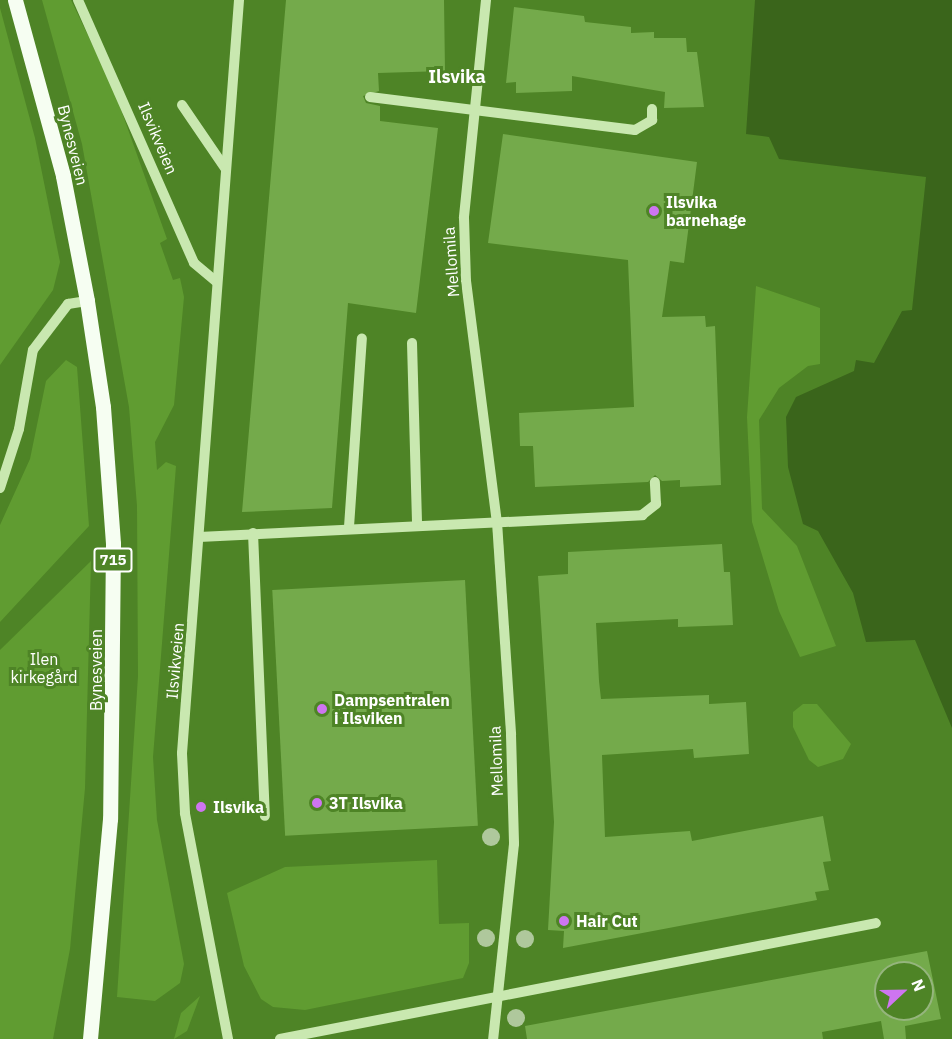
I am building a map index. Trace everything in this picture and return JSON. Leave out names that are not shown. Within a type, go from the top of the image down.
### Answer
[{"type":"main road","name":"Bynesveien","points":[[15,0],[63,176],[87,301],[103,407],[115,679],[110,819],[90,1039]]},
{"type":"street","name":"Ilsvikveien","points":[[78,0],[194,263],[217,282]]},
{"type":"street","name":"Ilsvikveien","points":[[228,1039],[185,813],[182,753],[239,0]]},
{"type":"street","name":"Mellomila","points":[[486,0],[464,218],[466,281],[497,522],[514,844],[494,1039]]},
{"type":"street","points":[[370,97],[474,108],[635,130],[652,120],[652,109]]},
{"type":"street","points":[[182,105],[225,168]]},
{"type":"street","points":[[0,488],[19,429],[33,350],[68,304],[87,301]]},
{"type":"street","points":[[349,527],[362,338]]},
{"type":"street","points":[[412,343],[417,525]]},
{"type":"street","points":[[199,537],[349,527],[642,515],[656,504],[655,482]]},
{"type":"street","points":[[253,533],[265,816]]},
{"type":"street","points":[[280,1039],[876,923]]},
{"type":"green space","points":[[42,0],[71,0],[114,90],[167,239],[160,243],[173,280],[180,278],[184,297],[174,405],[155,442],[157,470],[166,462],[176,466],[153,757],[157,820],[184,964],[180,983],[155,1001],[117,997],[138,676],[137,506],[129,407],[82,144]]},
{"type":"green space","points":[[0,8],[35,138],[60,262],[53,290],[0,365]]},
{"type":"green space","points":[[756,286],[820,308],[820,364],[808,366],[779,388],[759,420],[762,509],[797,546],[836,646],[800,657],[779,611],[752,522],[747,417]]},
{"type":"green space","points":[[66,360],[77,367],[89,526],[0,622],[0,525],[30,459],[46,381]]},
{"type":"green space","name":"Ilen kirkegård","points":[[91,561],[85,788],[70,949],[53,1039],[0,1039],[0,650]]},
{"type":"green space","points":[[803,704],[817,704],[851,744],[843,759],[818,767],[809,760],[793,727],[793,712]]},
{"type":"green space","points":[[437,860],[439,924],[469,923],[469,963],[463,978],[305,1010],[273,1007],[261,999],[244,966],[227,893],[285,867]]},
{"type":"green space","points":[[200,996],[187,1031],[174,1039],[181,1013]]},
{"type":"shaded area","points":[[755,0],[952,0],[952,728],[915,640],[866,642],[853,593],[818,531],[803,524],[788,467],[786,417],[796,397],[854,371],[856,360],[874,363],[902,311],[912,310],[926,177],[779,159],[769,137],[746,134]]},
{"type":"building","points":[[286,0],[444,0],[445,71],[378,73],[379,91],[363,96],[366,103],[380,106],[380,121],[438,128],[416,313],[348,303],[332,508],[242,512]]},
{"type":"building","points":[[514,7],[584,16],[585,22],[631,27],[631,33],[654,32],[654,38],[686,38],[687,52],[697,52],[704,107],[664,108],[665,92],[572,76],[572,91],[516,93],[516,82],[506,83]]},
{"type":"building","points":[[503,134],[697,162],[684,263],[670,261],[662,317],[705,316],[706,327],[715,326],[721,485],[680,487],[680,480],[662,481],[655,475],[648,482],[535,487],[533,446],[520,446],[519,413],[634,407],[628,260],[488,243]]},
{"type":"building","points":[[722,544],[724,572],[730,572],[733,625],[678,627],[678,619],[596,623],[601,699],[709,695],[709,704],[746,702],[749,754],[694,758],[693,749],[602,755],[605,837],[690,831],[692,841],[823,816],[831,861],[823,862],[829,890],[815,892],[817,900],[563,948],[564,931],[548,930],[554,822],[538,576],[568,574],[568,552]]},
{"type":"building","points":[[465,580],[478,826],[285,836],[272,590]]},
{"type":"building","points":[[927,951],[929,961],[874,961],[874,1021],[881,1021],[822,1032],[823,1039],[527,1039],[525,1026]]},
{"type":"building","points":[[934,985],[941,1019],[934,1020]]},
{"type":"building","points":[[881,1021],[931,1021],[905,1026],[906,1039],[884,1039]]},
{"type":"place","name":"Ilsvika barnehage","points":[[654,211]]},
{"type":"place","name":"Dampsentralen i Ilsviken","points":[[322,709]]},
{"type":"place","name":"3T Ilsvika","points":[[317,803]]},
{"type":"place","name":"Ilsvika","points":[[201,807]]},
{"type":"place","name":"Hair Cut","points":[[564,921]]},
{"type":"district","name":"Ilsvika","points":[[457,77]]}]
